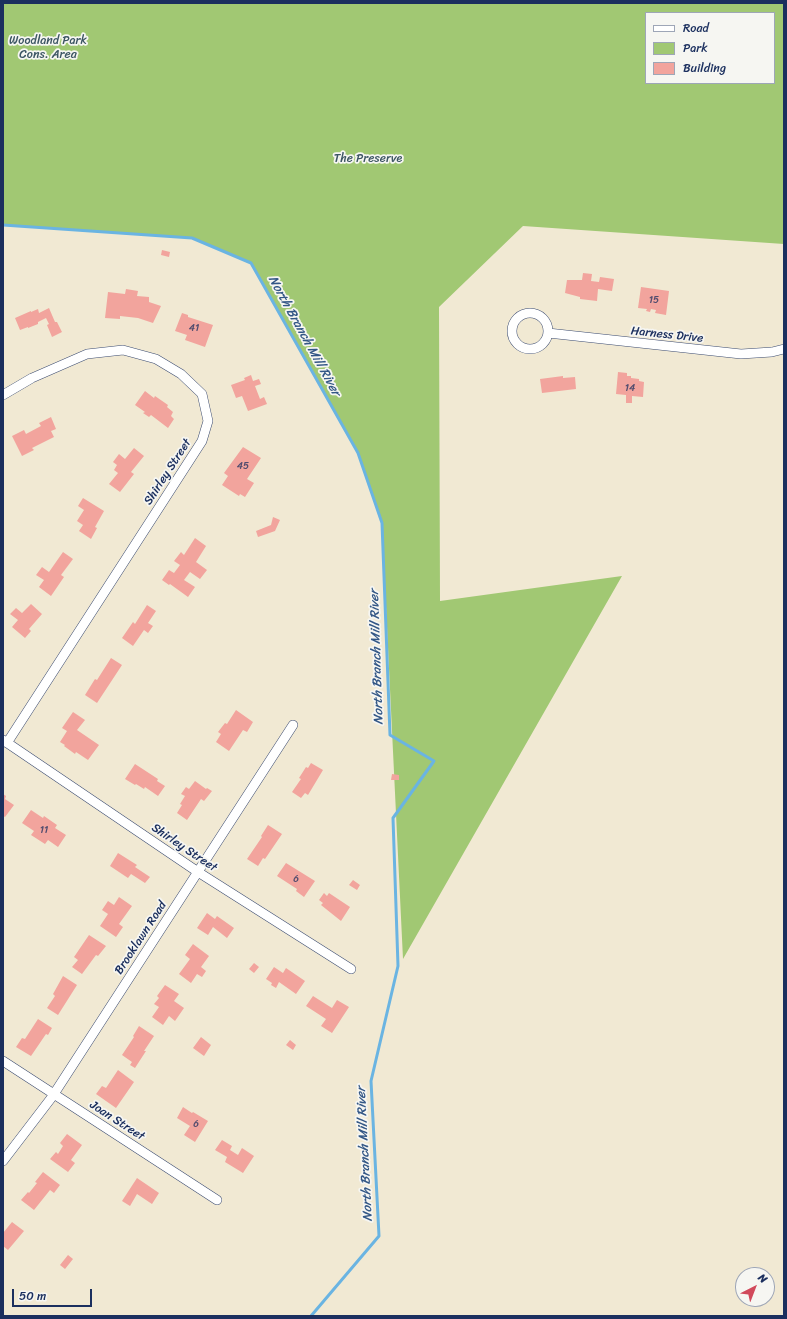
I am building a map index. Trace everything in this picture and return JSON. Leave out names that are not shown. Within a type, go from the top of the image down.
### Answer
[{"type":"street","points":[[530,313],[536,314],[542,317],[548,327],[548,333],[546,339],[538,347],[527,349],[516,343],[512,333],[512,327],[519,316],[530,313]]},
{"type":"street","name":"Harness Drive","points":[[548,333],[741,354],[764,353],[784,349]]},
{"type":"street","name":"Shirley Street","points":[[3,395],[32,378],[87,354],[123,350],[156,359],[181,374],[202,394],[208,420],[202,441],[5,742],[198,872],[351,969]]},
{"type":"street","name":"Brooklawn Road","points":[[3,1161],[53,1094],[293,725]]},
{"type":"street","name":"Joan Street","points":[[3,1061],[217,1200]]},
{"type":"green space","name":"The Preserve","points":[[3,3],[784,3],[784,244],[523,226],[439,307],[440,601],[622,576],[403,959],[382,523],[358,453],[251,263],[192,238],[3,225]]},
{"type":"building","points":[[162,250],[170,252],[169,257],[161,255]]},
{"type":"building","points":[[583,273],[592,274],[591,281],[599,282],[600,277],[614,279],[612,291],[598,289],[597,301],[580,299],[580,297],[565,293],[567,280],[582,280]]},
{"type":"building","points":[[641,287],[669,291],[666,315],[655,313],[656,310],[651,309],[650,312],[646,311],[647,309],[638,308]]},
{"type":"building","points":[[126,289],[138,291],[137,296],[149,297],[149,302],[161,306],[153,323],[138,318],[120,316],[120,319],[105,318],[108,292],[125,294]]},
{"type":"building","points":[[49,308],[55,322],[57,322],[62,332],[52,337],[46,318],[38,322],[38,324],[20,330],[15,318],[31,311],[38,309],[39,313]]},
{"type":"building","points":[[182,313],[188,315],[188,317],[213,325],[205,347],[185,340],[187,335],[175,331]]},
{"type":"building","points":[[618,372],[627,373],[627,376],[631,376],[631,378],[639,379],[639,381],[644,382],[643,397],[632,396],[632,403],[626,403],[626,395],[616,394]]},
{"type":"building","points":[[251,375],[253,381],[259,379],[261,384],[255,386],[260,399],[264,397],[267,404],[248,411],[242,396],[236,398],[231,385],[245,380],[244,378]]},
{"type":"building","points":[[563,376],[563,378],[575,377],[576,389],[542,393],[540,379]]},
{"type":"building","points":[[145,391],[154,398],[155,396],[168,405],[167,407],[173,412],[171,416],[174,419],[168,428],[151,415],[149,417],[143,413],[145,412],[135,405]]},
{"type":"building","points":[[51,417],[56,429],[51,431],[54,437],[32,448],[34,450],[22,456],[12,436],[24,430],[26,434],[41,426],[39,423]]},
{"type":"building","points":[[243,447],[261,458],[247,479],[254,483],[245,497],[240,494],[239,496],[222,485],[228,476],[224,473]]},
{"type":"building","points":[[134,448],[144,456],[131,472],[134,474],[120,492],[109,484],[118,473],[114,470],[117,465],[113,462],[119,454],[125,459]]},
{"type":"building","points":[[83,498],[104,511],[95,527],[97,528],[91,539],[79,531],[83,525],[77,521],[84,510],[78,506]]},
{"type":"building","points":[[273,517],[280,520],[275,531],[258,537],[256,531],[271,525]]},
{"type":"building","points":[[195,538],[206,546],[196,562],[207,570],[200,579],[190,572],[184,580],[195,587],[188,597],[162,580],[169,570],[174,573],[180,565],[174,561],[181,552],[184,555]]},
{"type":"building","points":[[63,552],[73,559],[61,575],[64,577],[51,596],[39,587],[44,580],[36,575],[42,567],[49,572]]},
{"type":"building","points":[[31,604],[42,614],[29,629],[31,631],[25,638],[12,627],[18,620],[10,614],[16,608],[22,613]]},
{"type":"building","points":[[147,605],[156,611],[148,623],[153,626],[148,633],[144,630],[133,646],[122,638],[133,622],[135,624]]},
{"type":"building","points":[[111,658],[122,665],[97,703],[85,695]]},
{"type":"building","points":[[236,710],[253,722],[247,732],[243,730],[229,751],[216,742],[221,734],[218,732],[225,723],[227,724]]},
{"type":"building","points":[[73,712],[85,720],[77,730],[99,745],[88,760],[76,752],[75,754],[60,742],[67,731],[62,728]]},
{"type":"building","points":[[311,763],[323,770],[308,795],[305,793],[301,798],[292,792],[301,779],[299,778],[306,767],[308,768]]},
{"type":"building","points":[[135,764],[158,779],[157,781],[165,786],[158,796],[145,787],[144,789],[125,779]]},
{"type":"building","points":[[392,774],[399,775],[399,780],[391,780]]},
{"type":"building","points":[[195,781],[206,789],[207,788],[212,791],[204,801],[201,799],[187,820],[177,813],[185,796],[181,794],[186,787],[189,789]]},
{"type":"building","points":[[3,794],[6,796],[5,799],[14,805],[5,817],[3,816]]},
{"type":"building","points":[[31,810],[43,818],[44,816],[57,825],[55,828],[66,835],[58,847],[48,840],[45,844],[31,835],[34,831],[22,823]]},
{"type":"building","points":[[268,825],[282,834],[265,859],[263,858],[258,866],[247,859],[262,837],[261,836]]},
{"type":"building","points":[[118,853],[137,865],[135,867],[150,877],[145,883],[131,874],[128,878],[110,866]]},
{"type":"building","points":[[286,863],[315,881],[304,897],[296,891],[297,889],[277,876]]},
{"type":"building","points":[[353,880],[360,885],[357,890],[349,885]]},
{"type":"building","points":[[324,893],[327,896],[329,893],[350,907],[341,921],[321,905],[323,903],[319,900]]},
{"type":"building","points":[[119,897],[132,906],[119,924],[123,927],[116,937],[100,926],[108,914],[102,910],[108,901],[114,905]]},
{"type":"building","points":[[207,913],[215,919],[217,916],[234,928],[227,938],[213,927],[208,935],[197,928]]},
{"type":"building","points":[[89,935],[106,946],[98,956],[96,955],[82,974],[72,967],[78,960],[74,957]]},
{"type":"building","points":[[193,944],[209,956],[201,967],[206,971],[202,977],[197,974],[191,983],[179,974],[190,959],[185,955]]},
{"type":"building","points":[[254,963],[259,967],[254,973],[249,969]]},
{"type":"building","points":[[274,967],[283,973],[286,968],[305,981],[296,994],[279,982],[276,988],[266,979]]},
{"type":"building","points":[[63,976],[77,985],[58,1015],[47,1008],[55,996],[53,994]]},
{"type":"building","points":[[165,985],[179,994],[174,1001],[184,1008],[175,1021],[169,1016],[163,1025],[152,1017],[159,1007],[154,1004],[159,998],[157,996]]},
{"type":"building","points":[[313,996],[332,1008],[337,1000],[349,1007],[332,1033],[321,1026],[326,1019],[306,1006]]},
{"type":"building","points":[[38,1019],[52,1028],[31,1056],[16,1047],[22,1038],[25,1039]]},
{"type":"building","points":[[139,1026],[154,1036],[135,1068],[130,1065],[132,1062],[122,1055],[134,1037],[133,1036]]},
{"type":"building","points":[[201,1037],[211,1045],[204,1056],[193,1048]]},
{"type":"building","points":[[290,1040],[296,1045],[293,1050],[286,1045]]},
{"type":"building","points":[[118,1070],[134,1082],[116,1108],[96,1094],[102,1086],[106,1088]]},
{"type":"building","points":[[183,1107],[208,1121],[195,1142],[184,1135],[190,1126],[177,1118]]},
{"type":"building","points":[[67,1134],[82,1145],[71,1160],[75,1163],[68,1172],[50,1159],[56,1152],[58,1154],[63,1146],[60,1143]]},
{"type":"building","points":[[222,1140],[232,1146],[230,1150],[238,1155],[242,1148],[254,1156],[243,1173],[225,1162],[227,1157],[215,1150]]},
{"type":"building","points":[[43,1172],[60,1185],[54,1193],[50,1190],[34,1210],[21,1200],[37,1183],[35,1182]]},
{"type":"building","points":[[137,1178],[159,1193],[152,1204],[137,1194],[130,1206],[122,1201]]},
{"type":"building","points":[[12,1222],[24,1231],[8,1250],[3,1246],[3,1233]]},
{"type":"building","points":[[68,1255],[73,1259],[65,1269],[60,1265]]},
{"type":"waterway","name":"North Branch Mill River","points":[[3,225],[192,238],[251,263],[358,453],[382,523],[390,735],[434,761],[393,818],[398,966],[371,1081],[379,1236],[311,1316]]},
{"type":"park label","name":"Woodland Park Cons. Area","points":[[48,48]]}]
